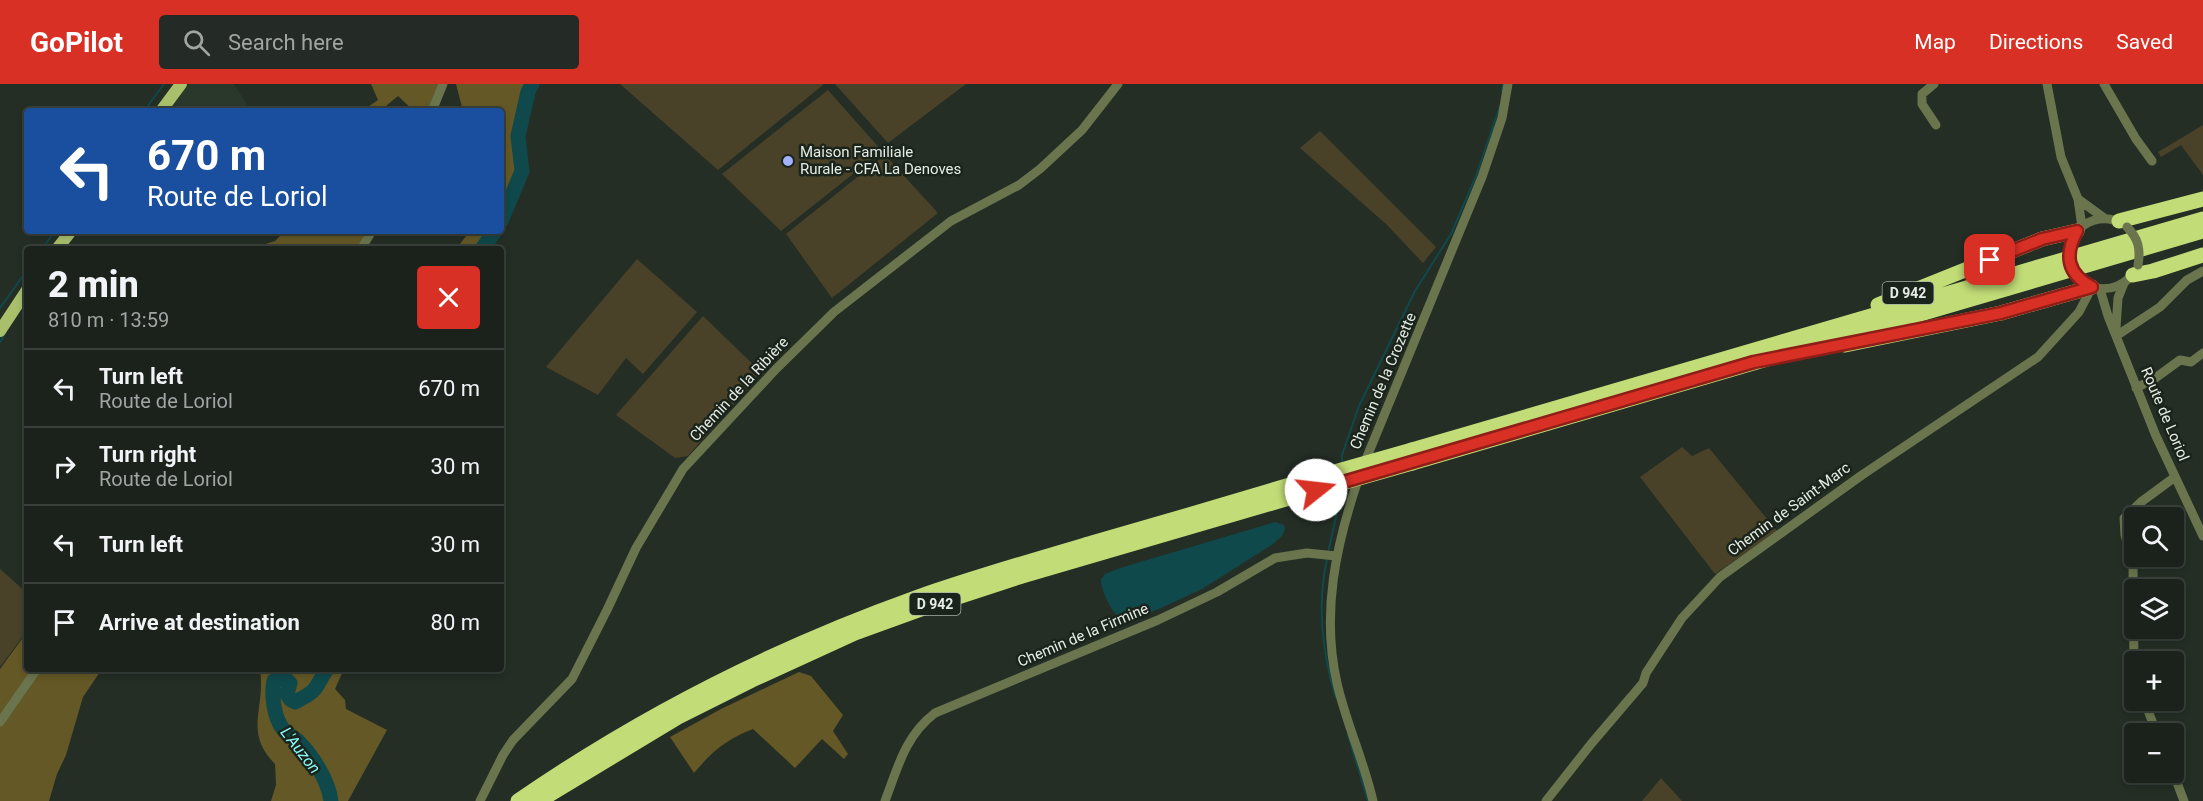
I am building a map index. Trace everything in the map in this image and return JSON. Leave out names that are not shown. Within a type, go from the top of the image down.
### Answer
[{"type":"highway","points":[[2117,222],[2203,199]]},
{"type":"highway","name":"D 942","points":[[539,801],[678,717],[855,633],[924,608],[1022,576],[1296,496],[1412,456],[1751,357],[2203,219]]},
{"type":"highway","name":"D 942","points":[[1751,357],[2203,231]]},
{"type":"highway","name":"D 942","points":[[1751,357],[2042,239],[2076,234]]},
{"type":"highway","points":[[2131,274],[2153,271],[2203,255]]},
{"type":"highway","name":"D 942","points":[[1751,357],[2001,313],[2092,286]]},
{"type":"highway","name":"D 942","points":[[518,801],[589,755],[673,706],[745,670],[920,596],[1310,479],[1412,456]]},
{"type":"main road","points":[[162,108],[181,84]]},
{"type":"main road","points":[[59,246],[69,234]]},
{"type":"main road","points":[[0,331],[24,295]]},
{"type":"street","points":[[433,108],[443,84]]},
{"type":"street","name":"Chemin de la Ribière","points":[[480,801],[513,740],[572,679],[608,610],[636,548],[683,469],[776,369],[834,312],[951,221],[1019,185],[1040,169],[1082,130],[1118,84]]},
{"type":"street","name":"Chemin de la Crozette","points":[[1373,801],[1369,782],[1337,685],[1329,644],[1330,607],[1336,555],[1346,517],[1370,447],[1433,301],[1459,230],[1482,177],[1502,118],[1508,84]]},
{"type":"street","points":[[1934,84],[1922,94],[1922,104],[1936,125]]},
{"type":"street","name":"Route de Loriol","points":[[2046,84],[2061,158],[2078,199],[2076,234],[2069,252],[2071,266],[2077,276],[2092,286],[2203,536]]},
{"type":"street","points":[[2104,84],[2151,161]]},
{"type":"street","name":"Route de Loriol","points":[[2078,199],[2117,222],[2137,241],[2140,257],[2118,298],[2116,336]]},
{"type":"street","points":[[2076,234],[2091,221],[2117,222]]},
{"type":"street","points":[[2116,336],[2160,308],[2187,280],[2203,271]]},
{"type":"street","points":[[2092,286],[2112,288],[2131,274]]},
{"type":"street","name":"Chemin de Saint-Marc","points":[[1546,801],[1643,683],[1646,673],[1682,618],[1720,577],[1872,469],[2037,357],[2079,312],[2092,286]]},
{"type":"street","points":[[2136,388],[2154,379],[2180,360],[2191,362],[2203,353]]},
{"type":"street","points":[[2134,651],[2133,575],[2124,518],[2141,502],[2175,477]]},
{"type":"street","name":"Chemin de la Firmine","points":[[885,801],[906,745],[915,730],[935,713],[1168,616],[1217,592],[1275,558],[1307,553],[1336,555]]},
{"type":"street","points":[[0,722],[35,672]]},
{"type":"street","points":[[2177,783],[2184,801]]},
{"type":"shaded area","points":[[188,84],[234,84],[249,108],[170,108]]},
{"type":"shaded area","points":[[371,84],[440,84],[429,108],[411,108],[398,96],[384,108],[366,108],[378,100]]},
{"type":"shaded area","points":[[456,84],[527,84],[514,135],[518,170],[504,201],[504,108],[462,108]]},
{"type":"shaded area","points":[[620,84],[823,84],[823,85],[718,170]]},
{"type":"shaded area","points":[[835,84],[966,84],[888,143]]},
{"type":"shaded area","points":[[828,90],[882,151],[781,231],[722,174]]},
{"type":"shaded area","points":[[2203,125],[2203,175],[2181,145],[2161,157],[2158,152]]},
{"type":"shaded area","points":[[1320,131],[1436,247],[1423,263],[1387,225],[1300,148]]},
{"type":"shaded area","points":[[885,155],[938,213],[832,298],[786,234]]},
{"type":"shaded area","points":[[282,234],[365,234],[359,246],[260,246],[275,241]]},
{"type":"shaded area","points":[[468,234],[487,234],[480,246],[458,246]]},
{"type":"shaded area","points":[[637,259],[697,312],[643,374],[626,358],[598,395],[546,367]]},
{"type":"shaded area","points":[[703,316],[761,372],[688,456],[675,458],[616,415]]},
{"type":"shaded area","points":[[1682,447],[1692,456],[1709,448],[1777,531],[1715,574],[1640,477]]},
{"type":"shaded area","points":[[0,569],[24,590],[24,635],[0,667]]},
{"type":"shaded area","points":[[24,636],[24,672],[100,672],[83,697],[66,755],[57,774],[49,801],[0,801],[0,669]]},
{"type":"shaded area","points":[[260,672],[343,672],[335,689],[345,700],[346,709],[387,730],[348,801],[271,801],[276,785],[275,764],[265,752],[258,730]]},
{"type":"shaded area","points":[[799,672],[811,676],[843,715],[833,731],[848,754],[844,759],[822,739],[795,768],[753,729],[720,747],[694,773],[670,737],[721,709]]},
{"type":"shaded area","points":[[1661,778],[1682,801],[1642,801]]},
{"type":"water","points":[[1275,522],[1284,525],[1285,529],[1282,536],[1273,544],[1202,589],[1161,608],[1126,622],[1112,610],[1105,597],[1101,579],[1105,574]]},
{"type":"waterway","points":[[146,108],[164,84]]},
{"type":"waterway","name":"L'Auzon","points":[[504,214],[522,171],[518,136],[532,84]]},
{"type":"waterway","points":[[1502,92],[1503,84]]},
{"type":"waterway","points":[[1342,464],[1342,455],[1359,406],[1415,291],[1451,234],[1476,176],[1500,106]]},
{"type":"waterway","points":[[44,246],[53,234]]},
{"type":"waterway","name":"L'Auzon","points":[[484,246],[493,234]]},
{"type":"waterway","points":[[0,308],[24,274]]},
{"type":"waterway","points":[[0,342],[5,334]]},
{"type":"waterway","points":[[1328,553],[1341,488]]},
{"type":"waterway","points":[[1327,559],[1322,593],[1322,629],[1327,664],[1336,698]]},
{"type":"waterway","name":"L'Auzon","points":[[325,672],[309,694],[295,702],[287,694],[290,683],[285,678],[274,681],[273,692],[275,712],[280,724],[314,761],[327,785],[331,801]]},
{"type":"waterway","points":[[1348,735],[1368,801]]},
{"type":"place","name":"Maison Familiale Rurale - CFA La Denoves","points":[[788,161]]},
{"type":"route","points":[[1316,490],[1754,362],[2001,313],[2092,287],[2077,276],[2071,266],[2069,252],[2077,231],[2042,239],[1990,260]]}]
